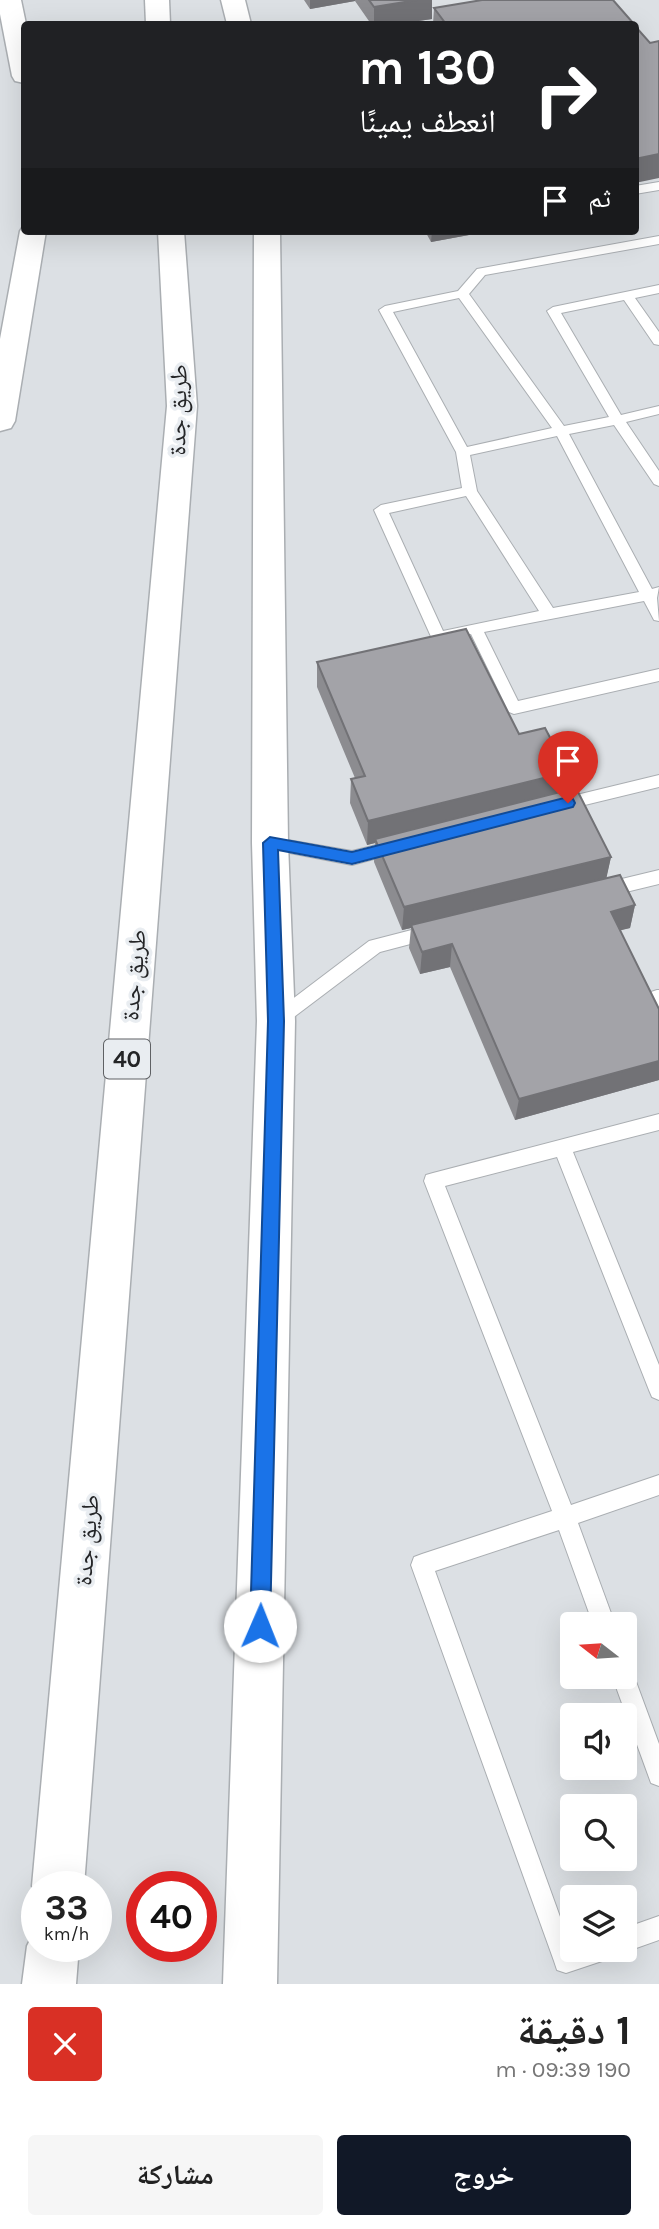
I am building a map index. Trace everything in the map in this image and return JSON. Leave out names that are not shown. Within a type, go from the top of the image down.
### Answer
[{"type":"main road","points":[[9,0],[21,61]]},
{"type":"main road","points":[[31,0],[33,21]]},
{"type":"main road","points":[[157,0],[158,21]]},
{"type":"main road","points":[[233,0],[238,21]]},
{"type":"main road","points":[[0,421],[32,235]]},
{"type":"main road","name":"طريق جدة","points":[[59,1871],[182,406],[171,235]]},
{"type":"main road","points":[[250,1984],[276,1021],[270,843],[267,235]]},
{"type":"main road","points":[[49,1984],[51,1962]]},
{"type":"lane","points":[[639,189],[659,186]]},
{"type":"lane","points":[[549,614],[470,491],[463,452],[385,310],[462,294],[481,272],[659,240]]},
{"type":"lane","points":[[659,289],[553,311],[617,420],[659,481]]},
{"type":"lane","points":[[462,294],[561,432],[654,594],[659,616]]},
{"type":"lane","points":[[627,296],[659,341]]},
{"type":"lane","points":[[463,452],[659,410]]},
{"type":"lane","points":[[470,491],[381,510],[438,637],[654,594]]},
{"type":"lane","points":[[475,628],[514,708],[659,675]]},
{"type":"lane","points":[[541,810],[659,781]]},
{"type":"lane","points":[[270,843],[352,858],[419,841]]},
{"type":"lane","points":[[589,894],[659,877]]},
{"type":"lane","points":[[276,1021],[375,946],[442,930]]},
{"type":"lane","points":[[600,1612],[433,1181],[659,1122]]},
{"type":"lane","points":[[562,1147],[659,1390]]},
{"type":"lane","points":[[560,1944],[422,1565],[659,1485]]},
{"type":"lane","points":[[628,1689],[659,1775]]},
{"type":"lane","points":[[637,1936],[659,1928]]},
{"type":"building","points":[[369,0],[417,0],[374,7]]},
{"type":"building","points":[[482,0],[613,0],[631,21],[444,21],[434,8]]},
{"type":"building","points":[[639,31],[650,43],[659,41],[659,154],[639,158]]},
{"type":"building","points":[[466,629],[519,734],[545,728],[568,772],[368,821],[351,779],[365,776],[317,662]]},
{"type":"building","points":[[576,788],[611,857],[404,907],[375,839]]},
{"type":"building","points":[[620,875],[635,905],[611,912],[659,1009],[659,1061],[519,1099],[452,944],[422,952],[411,925]]},
{"type":"route","points":[[260,1626],[276,1021],[270,843],[352,858],[568,803]]}]
